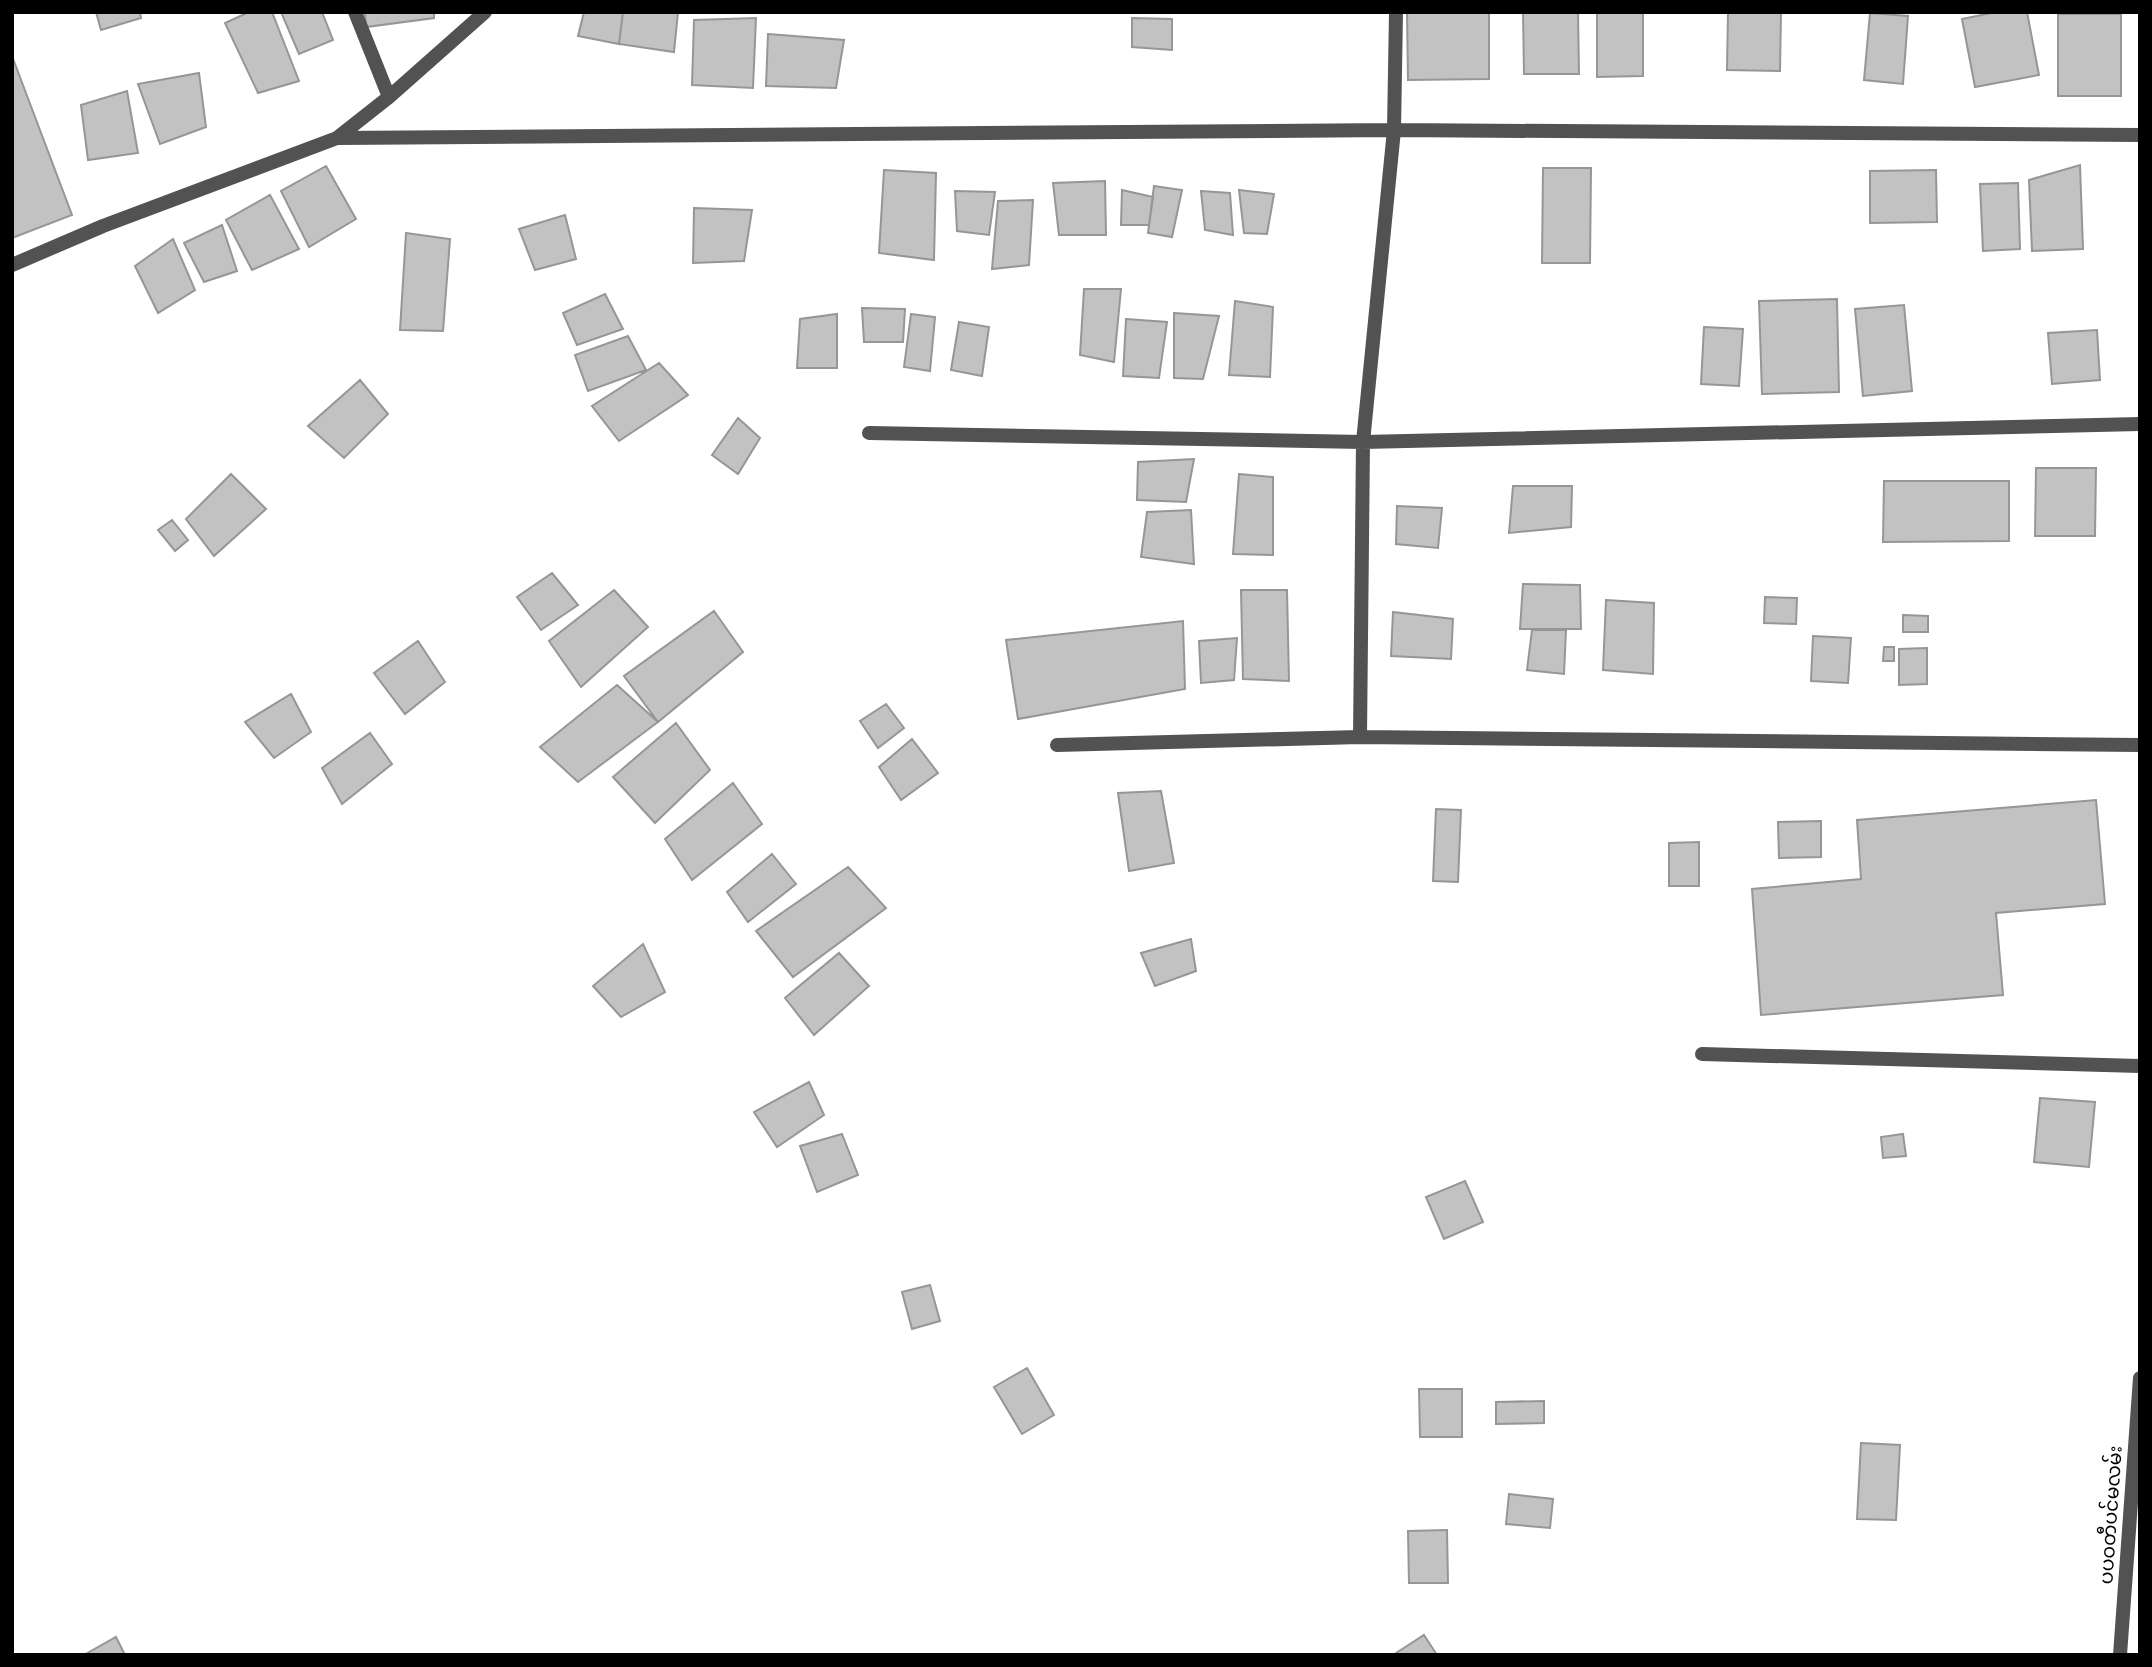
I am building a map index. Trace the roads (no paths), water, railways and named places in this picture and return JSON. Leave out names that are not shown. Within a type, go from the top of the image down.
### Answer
[{"type":"street","points":[[355,12],[389,97]]},
{"type":"street","points":[[12,265],[103,226],[337,138],[389,97],[485,12]]},
{"type":"street","points":[[1360,737],[1363,442],[1394,130],[1396,12]]},
{"type":"street","points":[[337,138],[1394,130],[2140,135]]},
{"type":"street","points":[[869,433],[1363,442],[2140,425]]},
{"type":"street","points":[[1056,745],[1360,737],[2140,745]]},
{"type":"street","points":[[1702,1054],[2140,1066]]},
{"type":"street","name":"ပပဝတီပင်မလမ်း","points":[[2120,1655],[2140,1378]]}]
